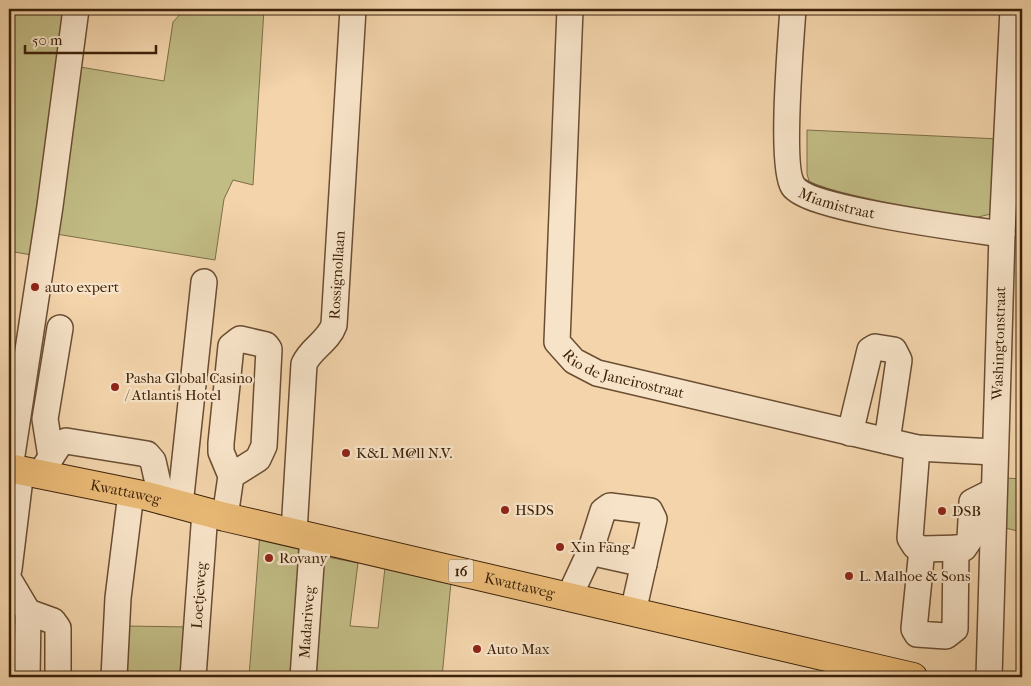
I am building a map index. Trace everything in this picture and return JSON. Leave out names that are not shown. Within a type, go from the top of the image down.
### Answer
[{"type":"main road","name":"Kwattaweg","points":[[26,468],[193,509],[913,677]]},
{"type":"street","points":[[9,570],[26,468],[50,206],[76,9]]},
{"type":"street","name":"Rossignollaan","points":[[307,358],[331,334],[334,325],[353,9]]},
{"type":"street","name":"Rio de Janeirostraat","points":[[570,9],[557,342],[574,361],[597,373],[917,448],[994,452]]},
{"type":"street","name":"Miamistraat","points":[[793,9],[788,86],[788,171],[793,187],[811,198],[913,221],[1002,234]]},
{"type":"street","name":"Washingtonstraat","points":[[989,677],[994,452],[1012,9]]},
{"type":"street","points":[[193,509],[185,453],[204,282]]},
{"type":"street","points":[[26,468],[45,418],[60,328]]},
{"type":"street","points":[[231,476],[221,452],[231,346],[240,339],[266,345],[269,349],[307,358],[304,364],[297,456],[304,534]]},
{"type":"street","points":[[850,433],[870,350],[875,347],[894,350],[899,360],[894,407],[887,441]]},
{"type":"street","points":[[193,509],[231,476],[258,459],[262,453],[269,349]]},
{"type":"street","points":[[859,398],[894,407]]},
{"type":"street","points":[[26,468],[66,441],[147,454],[221,452]]},
{"type":"street","points":[[917,448],[910,538],[914,546],[922,548],[964,548],[969,544],[972,502],[994,491]]},
{"type":"street","points":[[262,453],[297,456]]},
{"type":"street","points":[[147,454],[193,509]]},
{"type":"street","points":[[114,677],[118,598],[131,493]]},
{"type":"street","points":[[569,597],[590,552],[606,508],[610,506],[650,512],[654,519],[633,612]]},
{"type":"street","name":"Loetjeweg","points":[[193,509],[193,677]]},
{"type":"street","name":"Madariweg","points":[[303,677],[304,534]]},
{"type":"street","points":[[922,548],[914,629],[917,634],[946,636],[955,629],[956,548]]},
{"type":"street","points":[[590,552],[644,564]]},
{"type":"street","points":[[9,580],[28,612],[27,677]]},
{"type":"street","points":[[28,612],[53,621],[58,628],[58,677]]},
{"type":"shaded area","points":[[9,9],[71,9],[37,256],[9,251]]},
{"type":"shaded area","points":[[185,9],[264,9],[253,185],[233,180],[224,199],[215,260],[50,233],[74,66],[164,81],[173,22]]},
{"type":"shaded area","points":[[807,130],[1000,139],[995,213],[974,218],[907,210],[811,188],[807,174]]},
{"type":"shaded area","points":[[1006,478],[1022,479],[1022,532],[1005,528]]},
{"type":"shaded area","points":[[260,533],[305,543],[295,677],[249,677]]},
{"type":"shaded area","points":[[317,555],[358,563],[350,626],[378,628],[385,568],[451,582],[442,677],[371,677],[308,674]]},
{"type":"shaded area","points":[[128,626],[189,627],[185,677],[124,677]]},
{"type":"place","name":"auto expert","points":[[35,287]]},
{"type":"place","name":"Pasha Global Casino / Atlantis Hotel","points":[[115,387]]},
{"type":"place","name":"K&L M@ll N.V.","points":[[346,453]]},
{"type":"place","name":"HSDS","points":[[505,510]]},
{"type":"place","name":"DSB","points":[[942,511]]},
{"type":"place","name":"Xin Fang","points":[[560,547]]},
{"type":"place","name":"Rovany","points":[[269,558]]},
{"type":"place","name":"L. Malhoe & Sons","points":[[849,576]]},
{"type":"place","name":"Auto Max","points":[[477,649]]}]
